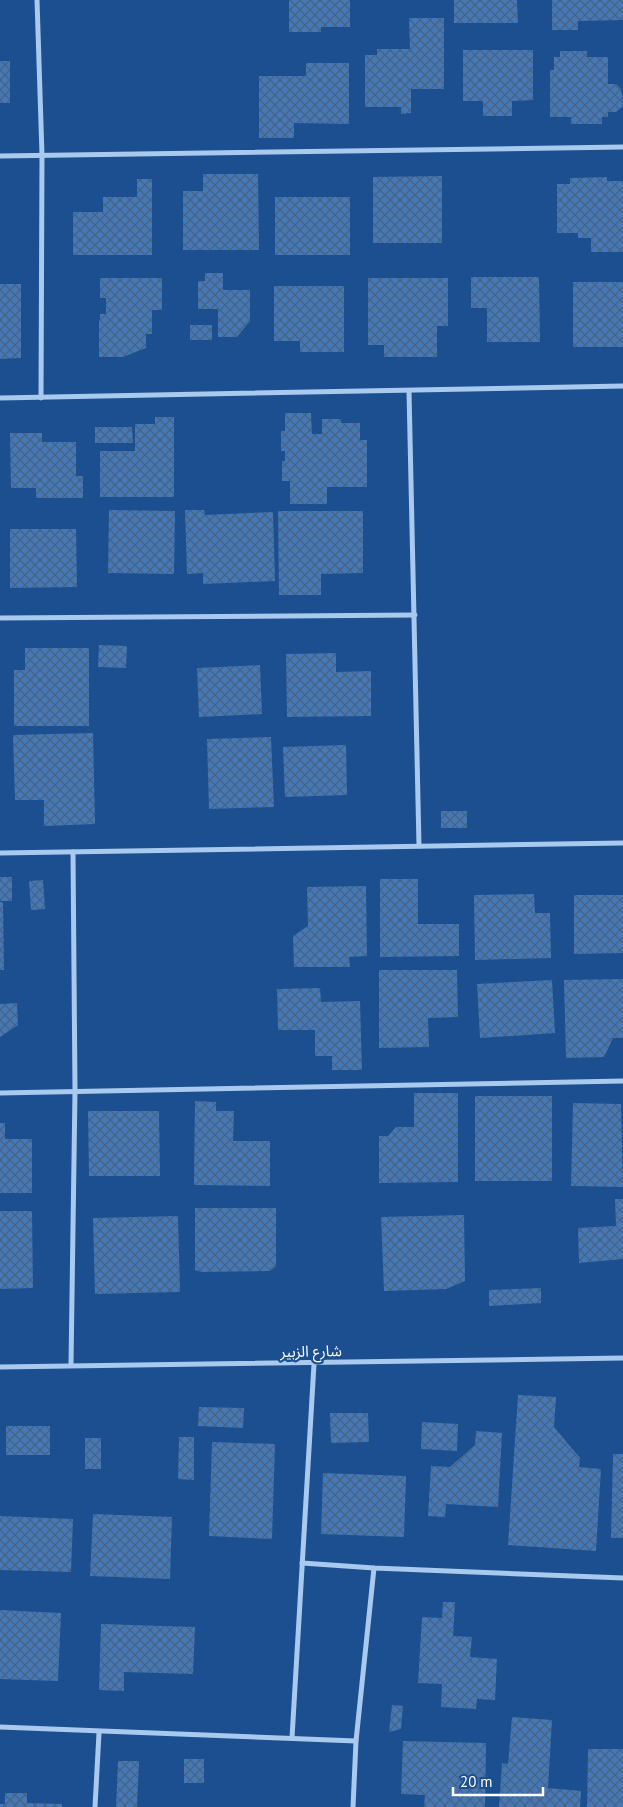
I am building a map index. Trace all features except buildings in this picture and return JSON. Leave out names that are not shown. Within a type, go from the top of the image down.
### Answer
[{"type":"street","points":[[37,0],[42,155],[41,398]]},
{"type":"street","points":[[0,156],[623,147]]},
{"type":"street","points":[[0,398],[623,386]]},
{"type":"street","points":[[409,390],[419,846]]},
{"type":"street","points":[[0,618],[414,615]]},
{"type":"street","points":[[0,853],[623,843]]},
{"type":"street","points":[[71,1366],[75,1091],[73,852]]},
{"type":"street","points":[[0,1093],[623,1081]]},
{"type":"street","name":"شارع الزبير","points":[[0,1367],[314,1364],[623,1358]]},
{"type":"street","points":[[292,1738],[314,1364]]},
{"type":"street","points":[[302,1563],[374,1568],[623,1578]]},
{"type":"street","points":[[353,1807],[356,1741],[374,1568]]},
{"type":"street","points":[[0,1727],[98,1733],[356,1741]]},
{"type":"street","points":[[95,1807],[98,1733]]}]
